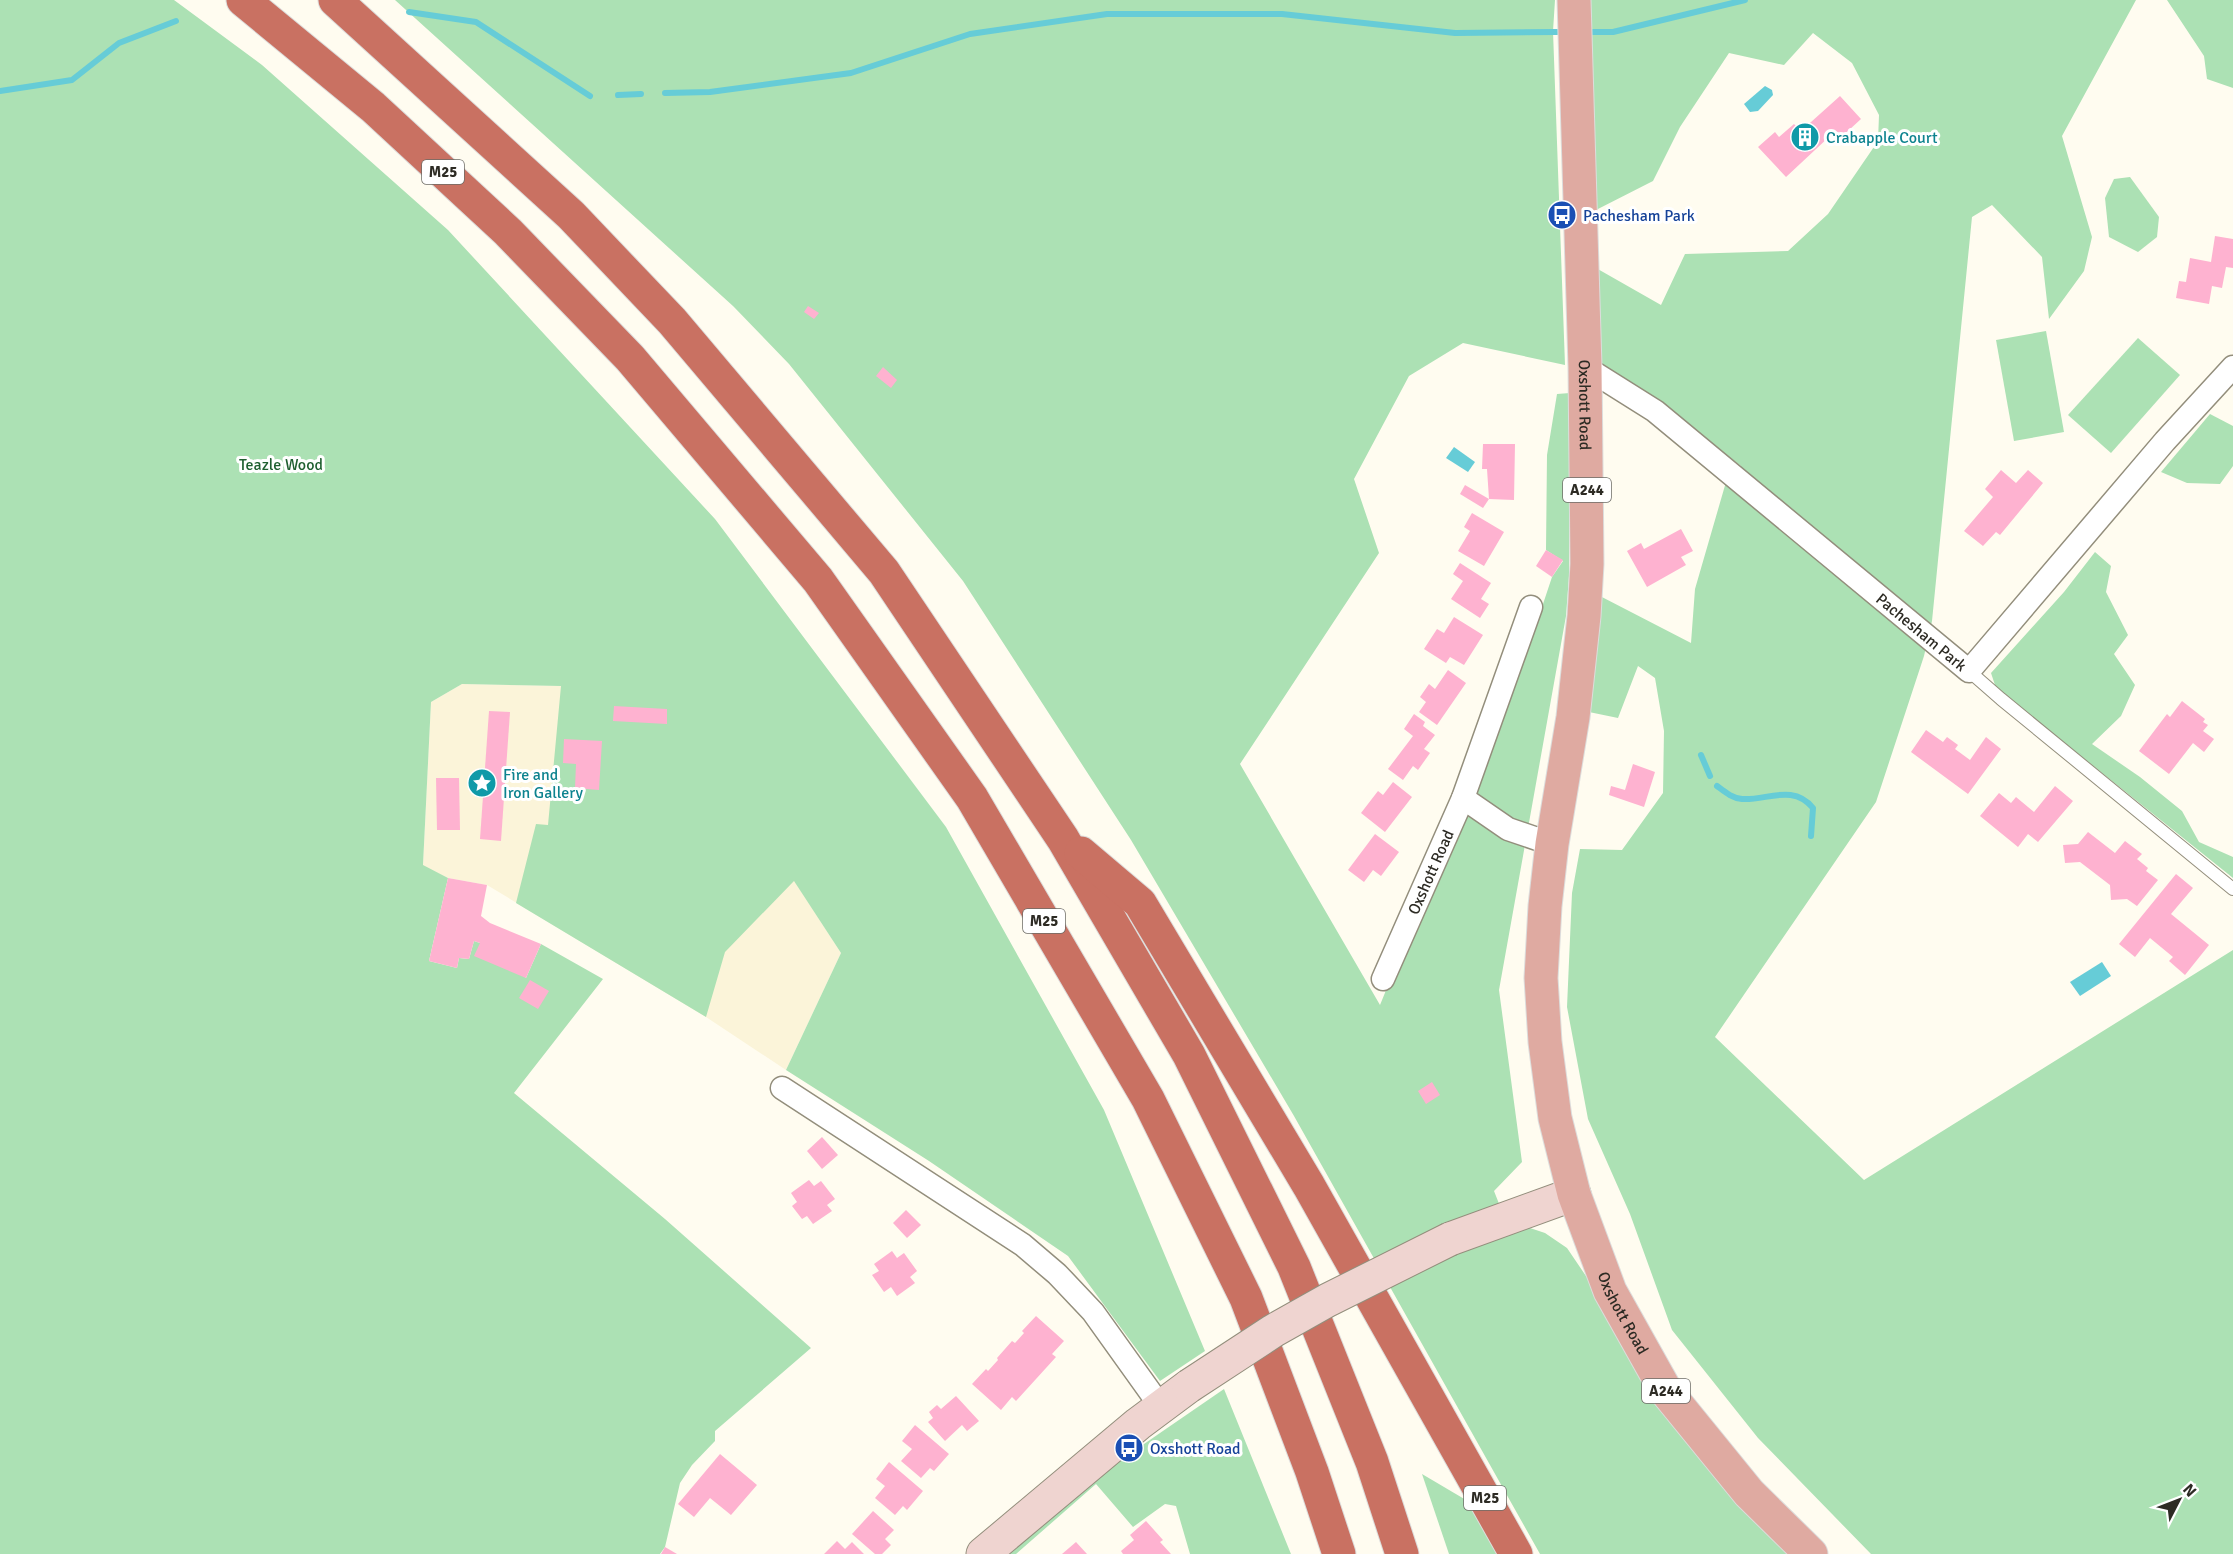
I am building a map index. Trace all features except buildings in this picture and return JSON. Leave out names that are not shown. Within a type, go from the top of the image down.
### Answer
[{"type":"highway","name":"M25","points":[[243,0],[373,107],[508,232],[630,358],[818,580],[972,798],[1148,1099],[1246,1298],[1312,1472],[1339,1554]]},
{"type":"highway","name":"M25","points":[[335,0],[571,215],[672,321],[884,572],[1064,839],[1189,1055],[1294,1267],[1372,1462],[1402,1554]]},
{"type":"highway","name":"M25","points":[[1064,839],[1140,903],[1309,1186],[1516,1554]]},
{"type":"main road","name":"Oxshott Road","points":[[1574,0],[1585,367],[1587,564],[1573,717],[1552,844],[1545,906],[1541,978],[1545,1042],[1555,1118],[1574,1194],[1610,1291],[1666,1391],[1749,1493],[1811,1554]]},
{"type":"main road","points":[[983,1554],[1161,1407],[1273,1331],[1450,1239],[1574,1194]]},
{"type":"street","name":"Pachesham Park","points":[[1585,367],[1655,411],[1970,671],[2165,441],[2233,367]]},
{"type":"street","name":"Oxshott Road","points":[[1383,979],[1463,798],[1531,607]]},
{"type":"street","points":[[1463,798],[1508,829],[1552,844]]},
{"type":"street","points":[[783,1088],[1023,1245],[1057,1274],[1093,1312],[1161,1407]]},
{"type":"lane","points":[[1970,671],[2233,889]]},
{"type":"shaded area","points":[[462,684],[561,686],[748,809],[841,953],[786,1070],[706,1017],[487,885],[448,878],[423,866],[431,702]]},
{"type":"green space","name":"Teazle Wood","points":[[0,0],[174,0],[262,65],[448,230],[715,519],[946,827],[1104,1110],[1205,1351],[1160,1381],[1068,1256],[929,1161],[786,1070],[841,953],[794,881],[725,952],[706,1017],[516,903],[536,824],[548,825],[561,686],[462,684],[431,702],[423,865],[448,878],[429,961],[457,968],[459,958],[469,959],[474,941],[480,943],[526,978],[541,944],[603,979],[514,1093],[665,1219],[811,1348],[715,1431],[715,1441],[692,1465],[680,1483],[665,1547],[660,1554],[0,1554]]},
{"type":"green space","points":[[395,0],[1555,0],[1553,31],[1565,365],[1463,343],[1409,376],[1354,479],[1379,553],[1240,764],[1380,1005],[1539,616],[1552,577],[1563,561],[1546,550],[1547,455],[1557,394],[1570,393],[1569,576],[1566,616],[1499,990],[1522,1162],[1494,1191],[1509,1229],[1527,1227],[1545,1233],[1567,1248],[1588,1279],[1623,1345],[1789,1554],[1540,1554],[1294,1116],[1131,840],[963,581],[789,364],[733,306]]},
{"type":"green space","points":[[1587,0],[2136,0],[2062,136],[2092,237],[2084,271],[2049,319],[2042,257],[1992,205],[1972,217],[1932,621],[1924,656],[1876,802],[1715,1037],[1864,1180],[2233,950],[2233,1554],[1871,1554],[1758,1438],[1672,1330],[1630,1214],[1588,1119],[1567,1007],[1572,893],[1580,849],[1622,850],[1663,793],[1664,731],[1655,678],[1638,666],[1618,718],[1589,712],[1598,595],[1691,643],[1695,589],[1726,482],[1741,466],[1685,423],[1599,363],[1596,268],[1661,305],[1685,254],[1788,251],[1828,214],[1878,141],[1879,115],[1852,63],[1813,33],[1784,65],[1729,53],[1680,127],[1653,181],[1594,211]]},
{"type":"green space","points":[[2167,0],[2233,0],[2233,88],[2207,79],[2204,56]]},
{"type":"green space","points":[[2130,177],[2159,217],[2157,237],[2138,252],[2109,237],[2105,198],[2114,179]]},
{"type":"green space","points":[[2046,331],[2064,432],[2014,441],[1996,340]]},
{"type":"green space","points":[[2138,338],[2180,375],[2111,453],[2068,415]]},
{"type":"green space","points":[[2210,414],[2233,426],[2233,466],[2220,484],[2187,483],[2161,472]]},
{"type":"green space","points":[[2095,552],[2111,566],[2106,592],[2128,635],[2114,654],[2135,685],[2121,716],[2092,744],[2140,777],[2182,811],[2199,842],[2233,857],[2233,878],[1996,688],[1991,673],[2064,592]]},
{"type":"green space","points":[[1224,1389],[1291,1554],[1190,1554],[1176,1506],[1165,1504],[1133,1527],[1096,1484],[1016,1554],[1004,1554],[1096,1477]]},
{"type":"green space","points":[[1422,1474],[1466,1500],[1499,1554],[1449,1554]]},
{"type":"water","points":[[1765,86],[1772,90],[1773,95],[1758,111],[1750,112],[1744,104]]},
{"type":"water","points":[[1454,447],[1475,462],[1468,472],[1446,458]]},
{"type":"water","points":[[2102,962],[2111,976],[2080,996],[2070,982]]},
{"type":"waterway","points":[[1593,32],[1613,32],[1745,0]]},
{"type":"waterway","points":[[409,12],[476,22],[590,96]]},
{"type":"waterway","points":[[665,93],[710,92],[851,73],[970,34],[1107,14],[1282,14],[1455,33],[1557,32]]},
{"type":"waterway","points":[[0,91],[72,80],[119,43],[176,21]]},
{"type":"waterway","points":[[618,95],[641,94]]},
{"type":"waterway","points":[[1701,755],[1710,776]]},
{"type":"waterway","points":[[1717,786],[1732,796],[1742,799],[1779,795],[1797,796],[1813,808],[1811,836]]},
{"type":"place","name":"Crabapple Court","points":[[1805,137]]},
{"type":"place","name":"Pachesham Park","points":[[1562,215]]},
{"type":"place","name":"Fire and Iron Gallery","points":[[482,783]]},
{"type":"place","name":"Oxshott Road","points":[[1129,1448]]}]
